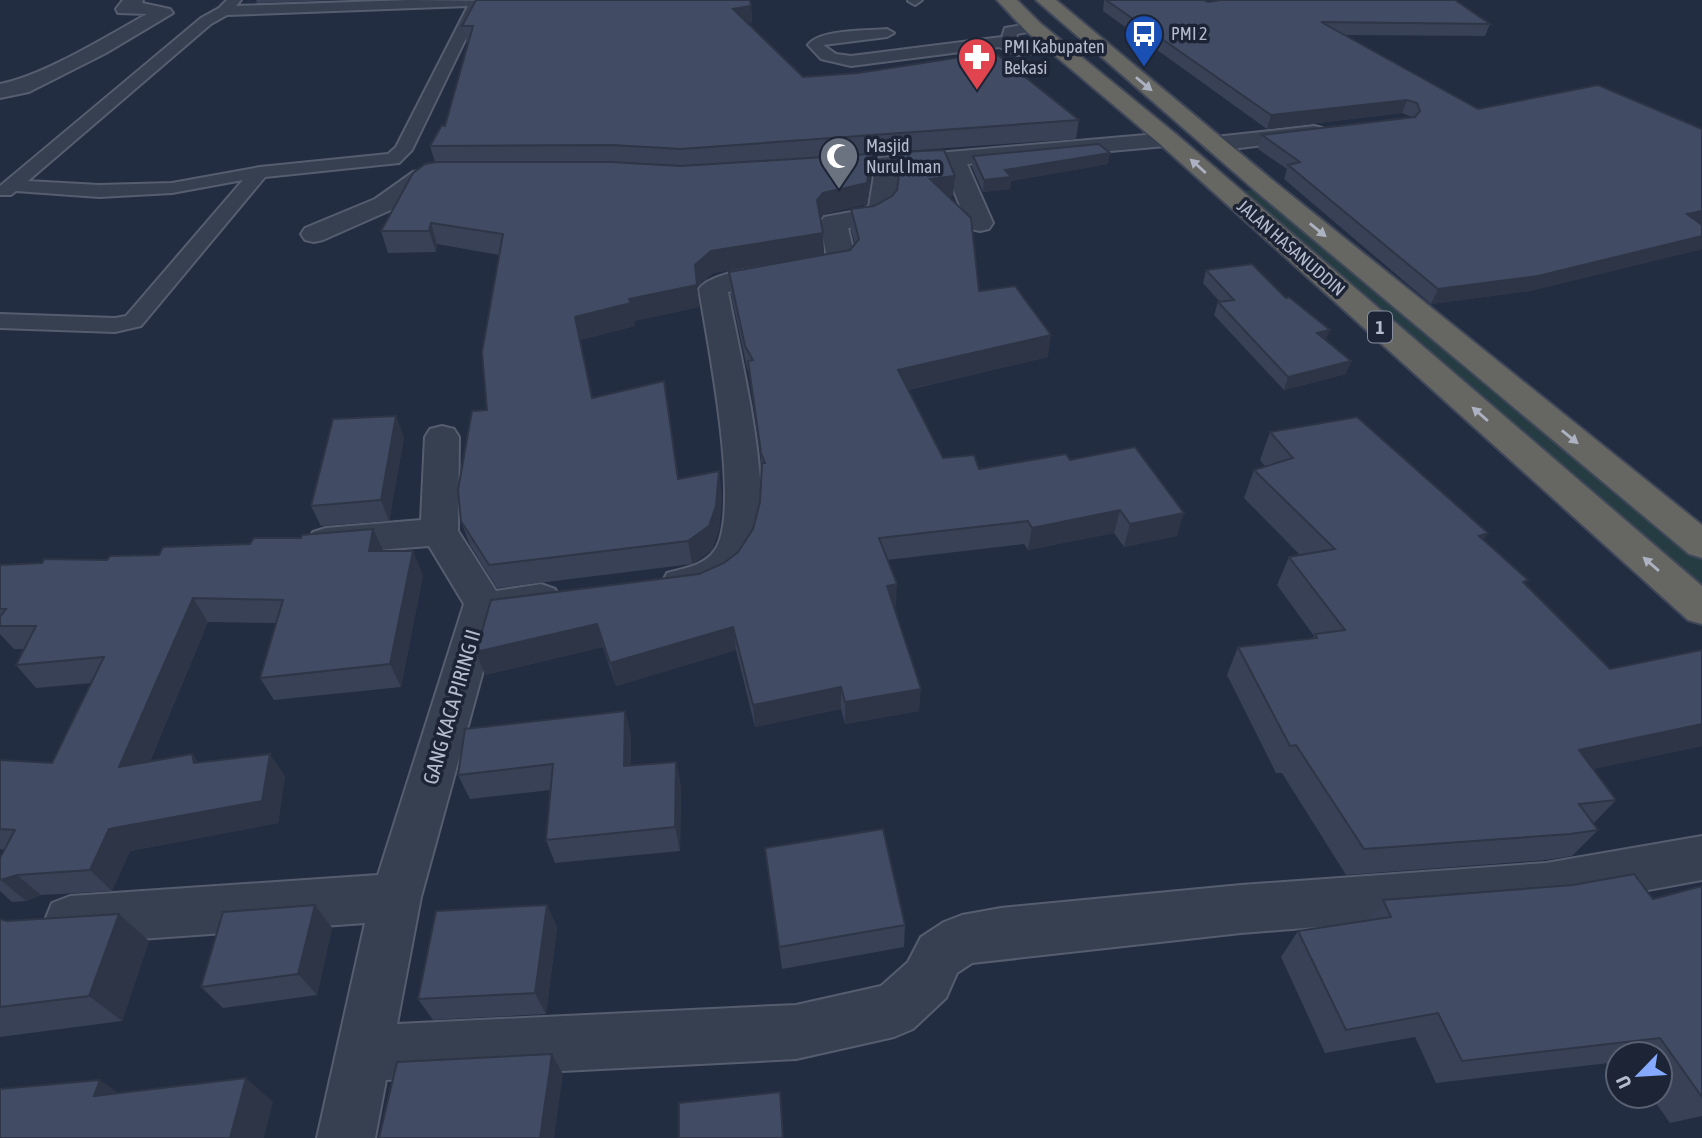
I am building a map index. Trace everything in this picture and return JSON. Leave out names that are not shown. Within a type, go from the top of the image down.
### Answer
[{"type":"highway","name":"JALAN HASANUDDIN","points":[[1006,0],[1033,27],[1169,141],[1702,608]]},
{"type":"highway","name":"JALAN HASANUDDIN","points":[[1045,0],[1267,188],[1702,545]]},
{"type":"highway","points":[[1228,193],[1267,188]]},
{"type":"street","points":[[0,91],[22,87],[99,49],[163,13],[145,8],[125,9],[134,0]]},
{"type":"street","points":[[1215,144],[1335,130]]},
{"type":"street","points":[[648,587],[702,580],[712,574],[734,552],[743,518],[739,445],[713,289],[724,282],[838,264],[842,261],[833,223],[869,216],[881,210],[874,164],[1169,141]]},
{"type":"street","points":[[953,159],[981,223]]},
{"type":"street","points":[[314,234],[384,204],[422,177],[443,173],[477,174]]},
{"type":"street","points":[[442,437],[439,532],[486,607]]},
{"type":"street","points":[[295,544],[439,532]]},
{"type":"street","name":"GANG KACA PIRING II","points":[[346,1138],[396,897],[480,611],[486,607],[580,595]]},
{"type":"street","points":[[365,1053],[796,1032],[894,1010],[927,980],[939,956],[962,940],[1001,933],[1241,909],[1546,886],[1702,858]]},
{"type":"street","points":[[41,922],[396,897]]},
{"type":"lane","points":[[7,190],[206,21],[229,6],[496,0]]},
{"type":"lane","points":[[7,190],[99,191],[172,188],[260,172],[393,159],[403,150],[477,2]]},
{"type":"lane","points":[[887,33],[825,39],[816,45],[832,59],[851,61],[1009,40],[1010,31],[1033,27]]},
{"type":"lane","points":[[1000,41],[1017,51],[1056,47]]},
{"type":"lane","points":[[0,321],[115,326],[133,321],[260,172]]},
{"type":"shaded area","points":[[1267,188],[1702,545],[1702,609],[1228,193]]},
{"type":"building","points":[[476,0],[750,0],[751,6],[733,9],[803,77],[858,73],[994,52],[1079,120],[681,149],[612,145],[430,146],[442,125],[445,126],[473,26],[462,26]]},
{"type":"building","points":[[1106,0],[1455,0],[1490,24],[1321,22],[1478,109],[1598,85],[1702,129],[1702,211],[1687,214],[1702,225],[1702,236],[1538,276],[1438,289],[1288,165],[1300,162],[1262,135],[1415,117],[1420,111],[1417,103],[1407,100],[1271,115]]},
{"type":"building","points":[[1099,144],[1110,153],[1005,170],[1011,177],[984,180],[973,156]]},
{"type":"building","points":[[944,150],[955,176],[930,179],[971,218],[979,291],[1015,286],[1051,335],[898,370],[943,458],[974,455],[979,469],[1066,454],[1070,460],[1135,447],[1184,513],[1130,524],[1120,510],[1032,528],[1028,521],[879,538],[897,584],[887,586],[921,689],[845,702],[841,687],[753,705],[733,627],[610,663],[597,624],[476,652],[491,600],[699,574],[724,563],[738,552],[753,529],[760,502],[762,463],[765,463],[761,453],[748,361],[753,360],[745,346],[729,272],[850,250],[859,239],[851,209],[874,206],[892,196],[897,190],[902,152]]},
{"type":"building","points":[[871,154],[867,183],[823,193],[817,200],[823,233],[711,251],[695,265],[697,285],[629,299],[631,303],[575,317],[592,398],[664,381],[678,479],[719,471],[716,506],[709,526],[688,541],[489,565],[461,521],[458,490],[472,411],[487,410],[482,352],[503,234],[431,223],[429,231],[381,231],[413,173],[425,164],[437,162],[611,162],[681,166]]},
{"type":"building","points":[[1252,264],[1286,298],[1289,297],[1330,330],[1317,333],[1351,361],[1288,377],[1218,302],[1234,300],[1206,270]]},
{"type":"building","points":[[396,416],[381,500],[311,506],[333,419]]},
{"type":"building","points":[[1357,417],[1488,533],[1479,536],[1528,580],[1523,582],[1610,669],[1702,651],[1702,724],[1579,750],[1616,800],[1579,804],[1598,830],[1364,849],[1296,745],[1290,746],[1238,647],[1317,638],[1315,634],[1345,630],[1289,557],[1335,549],[1254,470],[1293,458],[1270,432]]},
{"type":"building","points":[[373,529],[369,551],[413,551],[390,664],[260,678],[283,600],[193,598],[119,767],[192,754],[194,763],[270,754],[262,801],[109,829],[90,870],[17,875],[0,880],[0,858],[15,830],[0,829],[0,760],[52,763],[104,657],[16,665],[36,626],[0,626],[0,617],[6,609],[0,609],[0,565],[42,563],[44,559],[107,560],[110,556],[159,555],[163,547],[250,544],[254,538],[301,538],[302,535]]},
{"type":"building","points":[[625,711],[624,766],[676,762],[675,827],[546,840],[553,764],[458,775],[465,729]]},
{"type":"building","points":[[883,829],[905,925],[779,947],[765,848]]},
{"type":"building","points":[[1634,874],[1653,899],[1702,886],[1702,1097],[1674,1058],[1674,1040],[1604,1040],[1604,1045],[1462,1061],[1438,1013],[1346,1030],[1298,931],[1391,917],[1383,900],[1573,885]]},
{"type":"building","points":[[315,905],[298,974],[201,987],[223,912]]},
{"type":"building","points":[[547,905],[535,993],[418,999],[436,911]]},
{"type":"building","points":[[119,914],[89,996],[0,1007],[0,919],[7,921]]},
{"type":"building","points":[[552,1054],[540,1138],[379,1138],[397,1062]]},
{"type":"building","points":[[246,1078],[230,1138],[0,1138],[0,1089],[100,1080],[94,1096]]},
{"type":"building","points":[[780,1092],[783,1138],[679,1138],[679,1103]]},
{"type":"place","name":"PMI 2","points":[[1144,68]]},
{"type":"place","name":"PMI Kabupaten Bekasi","points":[[977,91]]},
{"type":"place","name":"Masjid Nurul Iman","points":[[839,190]]}]
